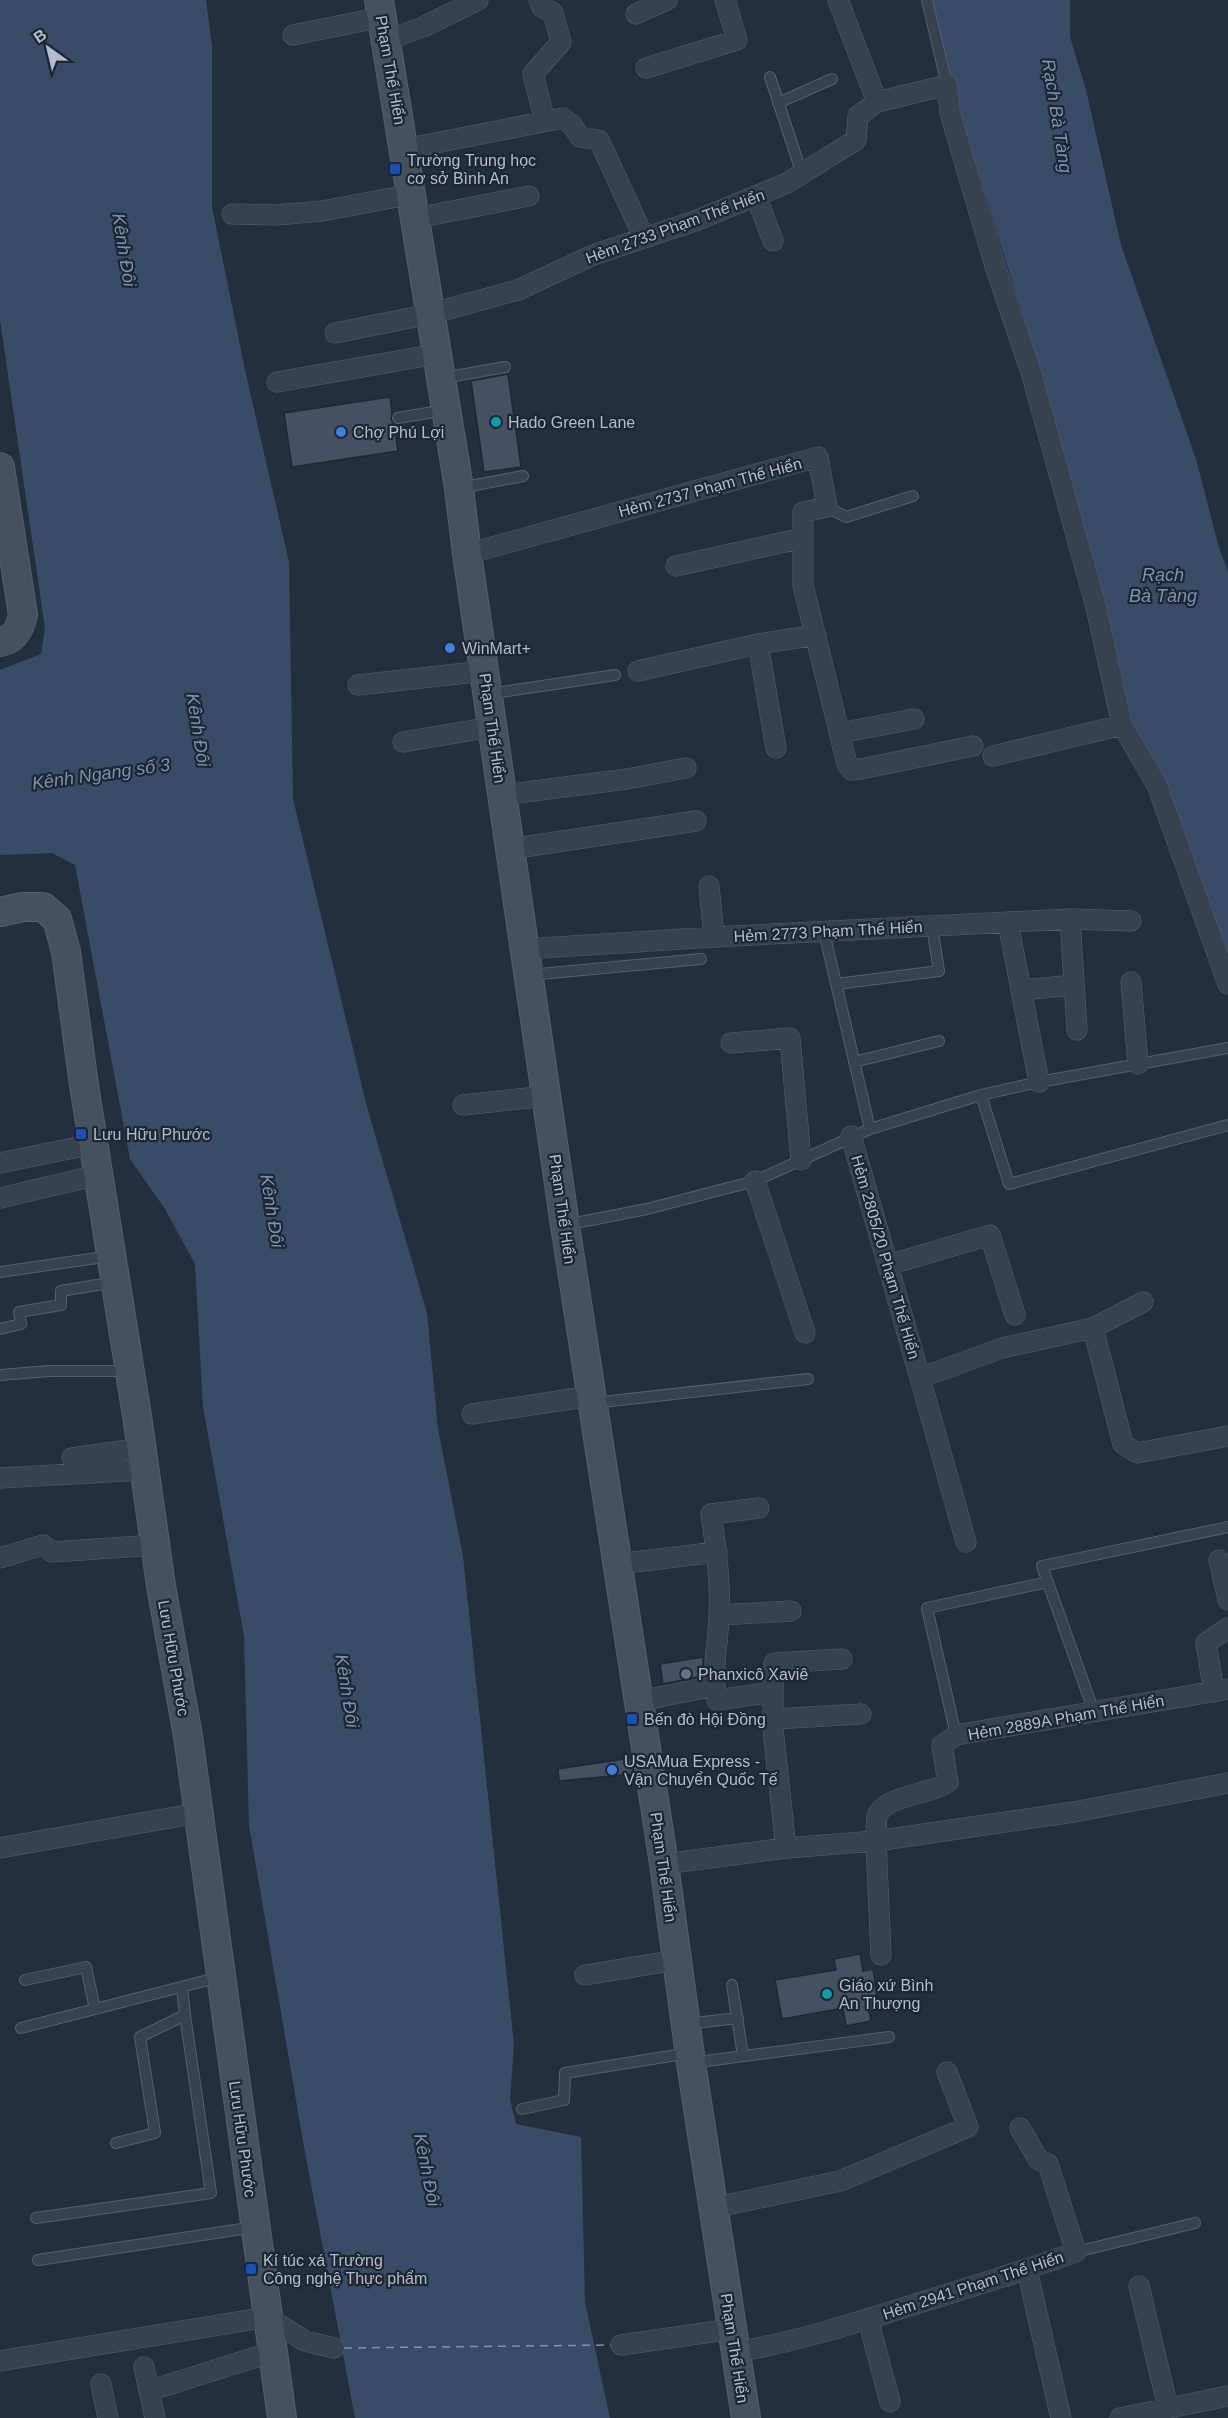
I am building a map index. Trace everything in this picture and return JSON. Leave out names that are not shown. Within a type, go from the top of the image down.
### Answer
[{"type":"main road","name":"Phạm Thế Hiển","points":[[382,19],[459,488],[565,1225],[664,1864],[712,2208],[746,2418]]},
{"type":"main road","points":[[0,467],[23,615],[10,636]]},
{"type":"main road","name":"Lưu Hữu Phước","points":[[0,912],[22,907],[43,907],[57,919],[66,952],[155,1545],[188,1736],[282,2418]]},
{"type":"street","points":[[293,35],[382,19],[423,27],[478,0]]},
{"type":"street","points":[[539,0],[542,7],[553,13],[561,42],[532,74],[545,121]]},
{"type":"street","points":[[636,14],[667,0]]},
{"type":"street","points":[[646,68],[737,40],[725,0]]},
{"type":"street","points":[[838,0],[876,102],[947,85],[950,113],[996,269],[1031,372],[1096,606],[1122,725],[1157,785],[1228,984]]},
{"type":"street","name":"Hẻm 2733 Phạm Thế Hiển","points":[[335,333],[430,314],[518,290],[594,255],[695,221],[785,184],[856,140],[858,116],[876,102]]},
{"type":"street","points":[[405,149],[563,118],[573,125],[580,136],[599,140],[644,238]]},
{"type":"street","points":[[232,214],[276,214],[414,206],[529,196]]},
{"type":"street","points":[[756,196],[773,241]]},
{"type":"street","points":[[277,382],[439,366]]},
{"type":"street","name":"Hẻm 2737 Phạm Thế Hiển","points":[[467,554],[818,457],[827,507]]},
{"type":"street","points":[[827,507],[803,512],[803,585],[847,764],[852,770],[973,746]]},
{"type":"street","points":[[676,566],[803,538]]},
{"type":"street","points":[[638,671],[758,644],[816,635]]},
{"type":"street","points":[[758,644],[776,748]]},
{"type":"street","points":[[358,685],[486,682]]},
{"type":"street","points":[[840,733],[914,719]]},
{"type":"street","points":[[993,756],[1122,725]]},
{"type":"street","points":[[403,742],[492,727]]},
{"type":"street","points":[[502,795],[627,779],[686,768]]},
{"type":"street","points":[[510,849],[696,821]]},
{"type":"street","points":[[709,886],[714,937]]},
{"type":"street","points":[[1070,920],[1077,1030]]},
{"type":"street","name":"Hẻm 2773 Phạm Thế Hiển","points":[[527,962],[714,937],[1008,922],[1131,921]]},
{"type":"street","points":[[1008,922],[1039,1082]]},
{"type":"street","points":[[1131,982],[1138,1064]]},
{"type":"street","points":[[1022,990],[1074,985]]},
{"type":"street","points":[[731,1043],[790,1038],[801,1160]]},
{"type":"street","points":[[463,1105],[546,1096]]},
{"type":"street","name":"Hẻm 2805/20 Phạm Thế Hiển","points":[[851,1136],[966,1542]]},
{"type":"street","points":[[0,1163],[93,1144]]},
{"type":"street","points":[[0,1198],[98,1175]]},
{"type":"street","points":[[755,1181],[805,1333]]},
{"type":"street","points":[[888,1265],[990,1236],[1015,1315]]},
{"type":"street","name":"Hẻm 2805/20 Phạm Thế Hiển","points":[[920,1378],[1002,1348],[1093,1328],[1143,1302]]},
{"type":"street","points":[[1093,1328],[1123,1444],[1137,1454],[1228,1436]]},
{"type":"street","points":[[472,1414],[592,1400]]},
{"type":"street","points":[[72,1458],[143,1459]]},
{"type":"street","points":[[0,1478],[143,1459]]},
{"type":"street","points":[[759,1508],[711,1514],[717,1552],[719,1615],[714,1686],[717,1700],[773,1692]]},
{"type":"street","points":[[0,1558],[43,1545],[52,1552],[155,1545]]},
{"type":"street","points":[[618,1564],[717,1552]]},
{"type":"street","points":[[1219,1560],[1228,1600]]},
{"type":"street","points":[[719,1615],[791,1611]]},
{"type":"street","points":[[1221,1691],[1206,1643],[1228,1628]]},
{"type":"street","points":[[786,1848],[773,1719],[774,1663],[842,1659]]},
{"type":"street","points":[[639,1701],[714,1686]]},
{"type":"street","name":"Hẻm 2889A Phạm Thế Hiển","points":[[876,1841],[877,1815],[885,1806],[897,1800],[940,1788],[948,1782],[942,1744],[956,1735],[1221,1691]]},
{"type":"street","points":[[773,1719],[861,1714]]},
{"type":"street","points":[[664,1864],[786,1848],[876,1841],[1074,1812],[1228,1783]]},
{"type":"street","points":[[0,1848],[198,1813]]},
{"type":"street","points":[[876,1841],[880,1955]]},
{"type":"street","points":[[585,1975],[677,1960]]},
{"type":"street","points":[[712,2208],[840,2181],[968,2127],[947,2072]]},
{"type":"street","name":"Hẻm 2941 Phạm Thế Hiển","points":[[621,2345],[734,2341],[786,2343],[1027,2270],[1076,2252],[1048,2164],[1038,2159],[1020,2128]]},
{"type":"street","points":[[1027,2270],[1060,2418]]},
{"type":"street","points":[[1139,2286],[1168,2408]]},
{"type":"street","points":[[0,2361],[267,2317],[305,2341],[334,2348]]},
{"type":"street","points":[[868,2319],[890,2402]]},
{"type":"street","points":[[149,2391],[272,2352]]},
{"type":"street","points":[[144,2367],[155,2418]]},
{"type":"street","points":[[101,2384],[108,2418]]},
{"type":"street","points":[[1120,2418],[1228,2396]]},
{"type":"lane","points":[[927,0],[947,85]]},
{"type":"lane","points":[[770,77],[802,174]]},
{"type":"lane","points":[[778,103],[832,79]]},
{"type":"lane","points":[[439,366],[505,367]]},
{"type":"lane","points":[[398,418],[446,410]]},
{"type":"lane","points":[[459,488],[523,476]]},
{"type":"lane","points":[[827,507],[846,517],[913,496]]},
{"type":"lane","points":[[486,682],[615,675]]},
{"type":"lane","points":[[836,984],[939,971],[932,926]]},
{"type":"lane","points":[[824,932],[870,1129]]},
{"type":"lane","points":[[527,962],[701,959]]},
{"type":"lane","points":[[854,1062],[939,1041]]},
{"type":"lane","points":[[565,1225],[647,1209],[755,1181],[851,1136],[981,1095],[1039,1082],[1228,1048]]},
{"type":"lane","points":[[981,1095],[1009,1184],[1228,1125]]},
{"type":"lane","points":[[0,1272],[113,1269]]},
{"type":"lane","points":[[0,1329],[21,1324],[18,1312],[61,1305],[61,1291],[113,1269]]},
{"type":"lane","points":[[0,1375],[49,1371],[130,1371]]},
{"type":"lane","points":[[592,1400],[808,1379]]},
{"type":"lane","points":[[1094,1712],[1042,1566],[1228,1527]]},
{"type":"lane","points":[[956,1735],[927,1608],[1048,1582]]},
{"type":"lane","points":[[25,1980],[86,1967],[95,2009]]},
{"type":"lane","points":[[21,2028],[220,1977]]},
{"type":"lane","points":[[732,1985],[743,2056]]},
{"type":"lane","points":[[36,2218],[212,2193],[182,1986]]},
{"type":"lane","points":[[116,2143],[155,2133],[140,2037],[185,2015]]},
{"type":"lane","points":[[686,2025],[738,2018]]},
{"type":"lane","points":[[522,2109],[564,2100],[565,2073],[690,2058],[743,2056],[889,2037]]},
{"type":"lane","points":[[1076,2252],[1195,2223]]},
{"type":"lane","points":[[38,2260],[255,2227]]},
{"type":"water","name":"Kênh Đôi","points":[[0,0],[206,0],[212,46],[212,207],[245,370],[289,562],[293,799],[367,1107],[427,1313],[438,1429],[463,1556],[514,2045],[510,2099],[516,2124],[581,2137],[585,2302],[610,2418],[355,2418],[304,2147],[249,1825],[244,1636],[203,1407],[195,1264],[165,1209],[130,1159],[75,865],[52,853],[0,855],[0,670],[41,654],[45,628],[0,320]]},
{"type":"water","name":"Rạch Bà Tàng","points":[[932,0],[1070,0],[1070,37],[1086,90],[1121,245],[1196,459],[1219,548],[1228,572],[1228,973],[1125,712],[1044,384],[959,110]]},
{"type":"building","name":"Hado Green Lane","points":[[508,374],[521,467],[484,472],[471,381]]},
{"type":"building","name":"Chợ Phú Lợi","points":[[390,397],[391,419],[394,424],[398,451],[292,467],[284,413]]},
{"type":"building","name":"Phanxicô Xaviê","points":[[703,1657],[703,1676],[663,1684],[660,1664]]},
{"type":"building","name":"USAMua Express - Vận Chuyển Quốc Tế","points":[[631,1758],[633,1774],[559,1781],[558,1769]]},
{"type":"building","name":"Giáo xứ Bình An Thượng","points":[[860,1954],[863,1971],[873,1969],[879,2009],[869,2011],[871,2021],[846,2026],[843,2008],[782,2019],[775,1980],[836,1970],[834,1959]]},
{"type":"ferry route","points":[[344,2348],[612,2345]]},
{"type":"place","name":"Trường Trung học cơ sở Bình An","points":[[395,169]]},
{"type":"place","name":"Hado Green Lane","points":[[496,422]]},
{"type":"place","name":"Chợ Phú Lợi","points":[[341,432]]},
{"type":"place","name":"WinMart+","points":[[450,648]]},
{"type":"place","name":"Lưu Hữu Phước","points":[[81,1134]]},
{"type":"place","name":"Phanxicô Xaviê","points":[[686,1674]]},
{"type":"place","name":"Bến đò Hội Đồng","points":[[632,1719]]},
{"type":"place","name":"USAMua Express - Vận Chuyển Quốc Tế","points":[[612,1770]]},
{"type":"place","name":"Giáo xứ Bình An Thượng","points":[[827,1994]]},
{"type":"place","name":"Kí túc xá Trường Công nghệ Thực phẩm","points":[[251,2269]]},
{"type":"water label","name":"Kênh Ngang số 3","points":[[101,774]]}]
